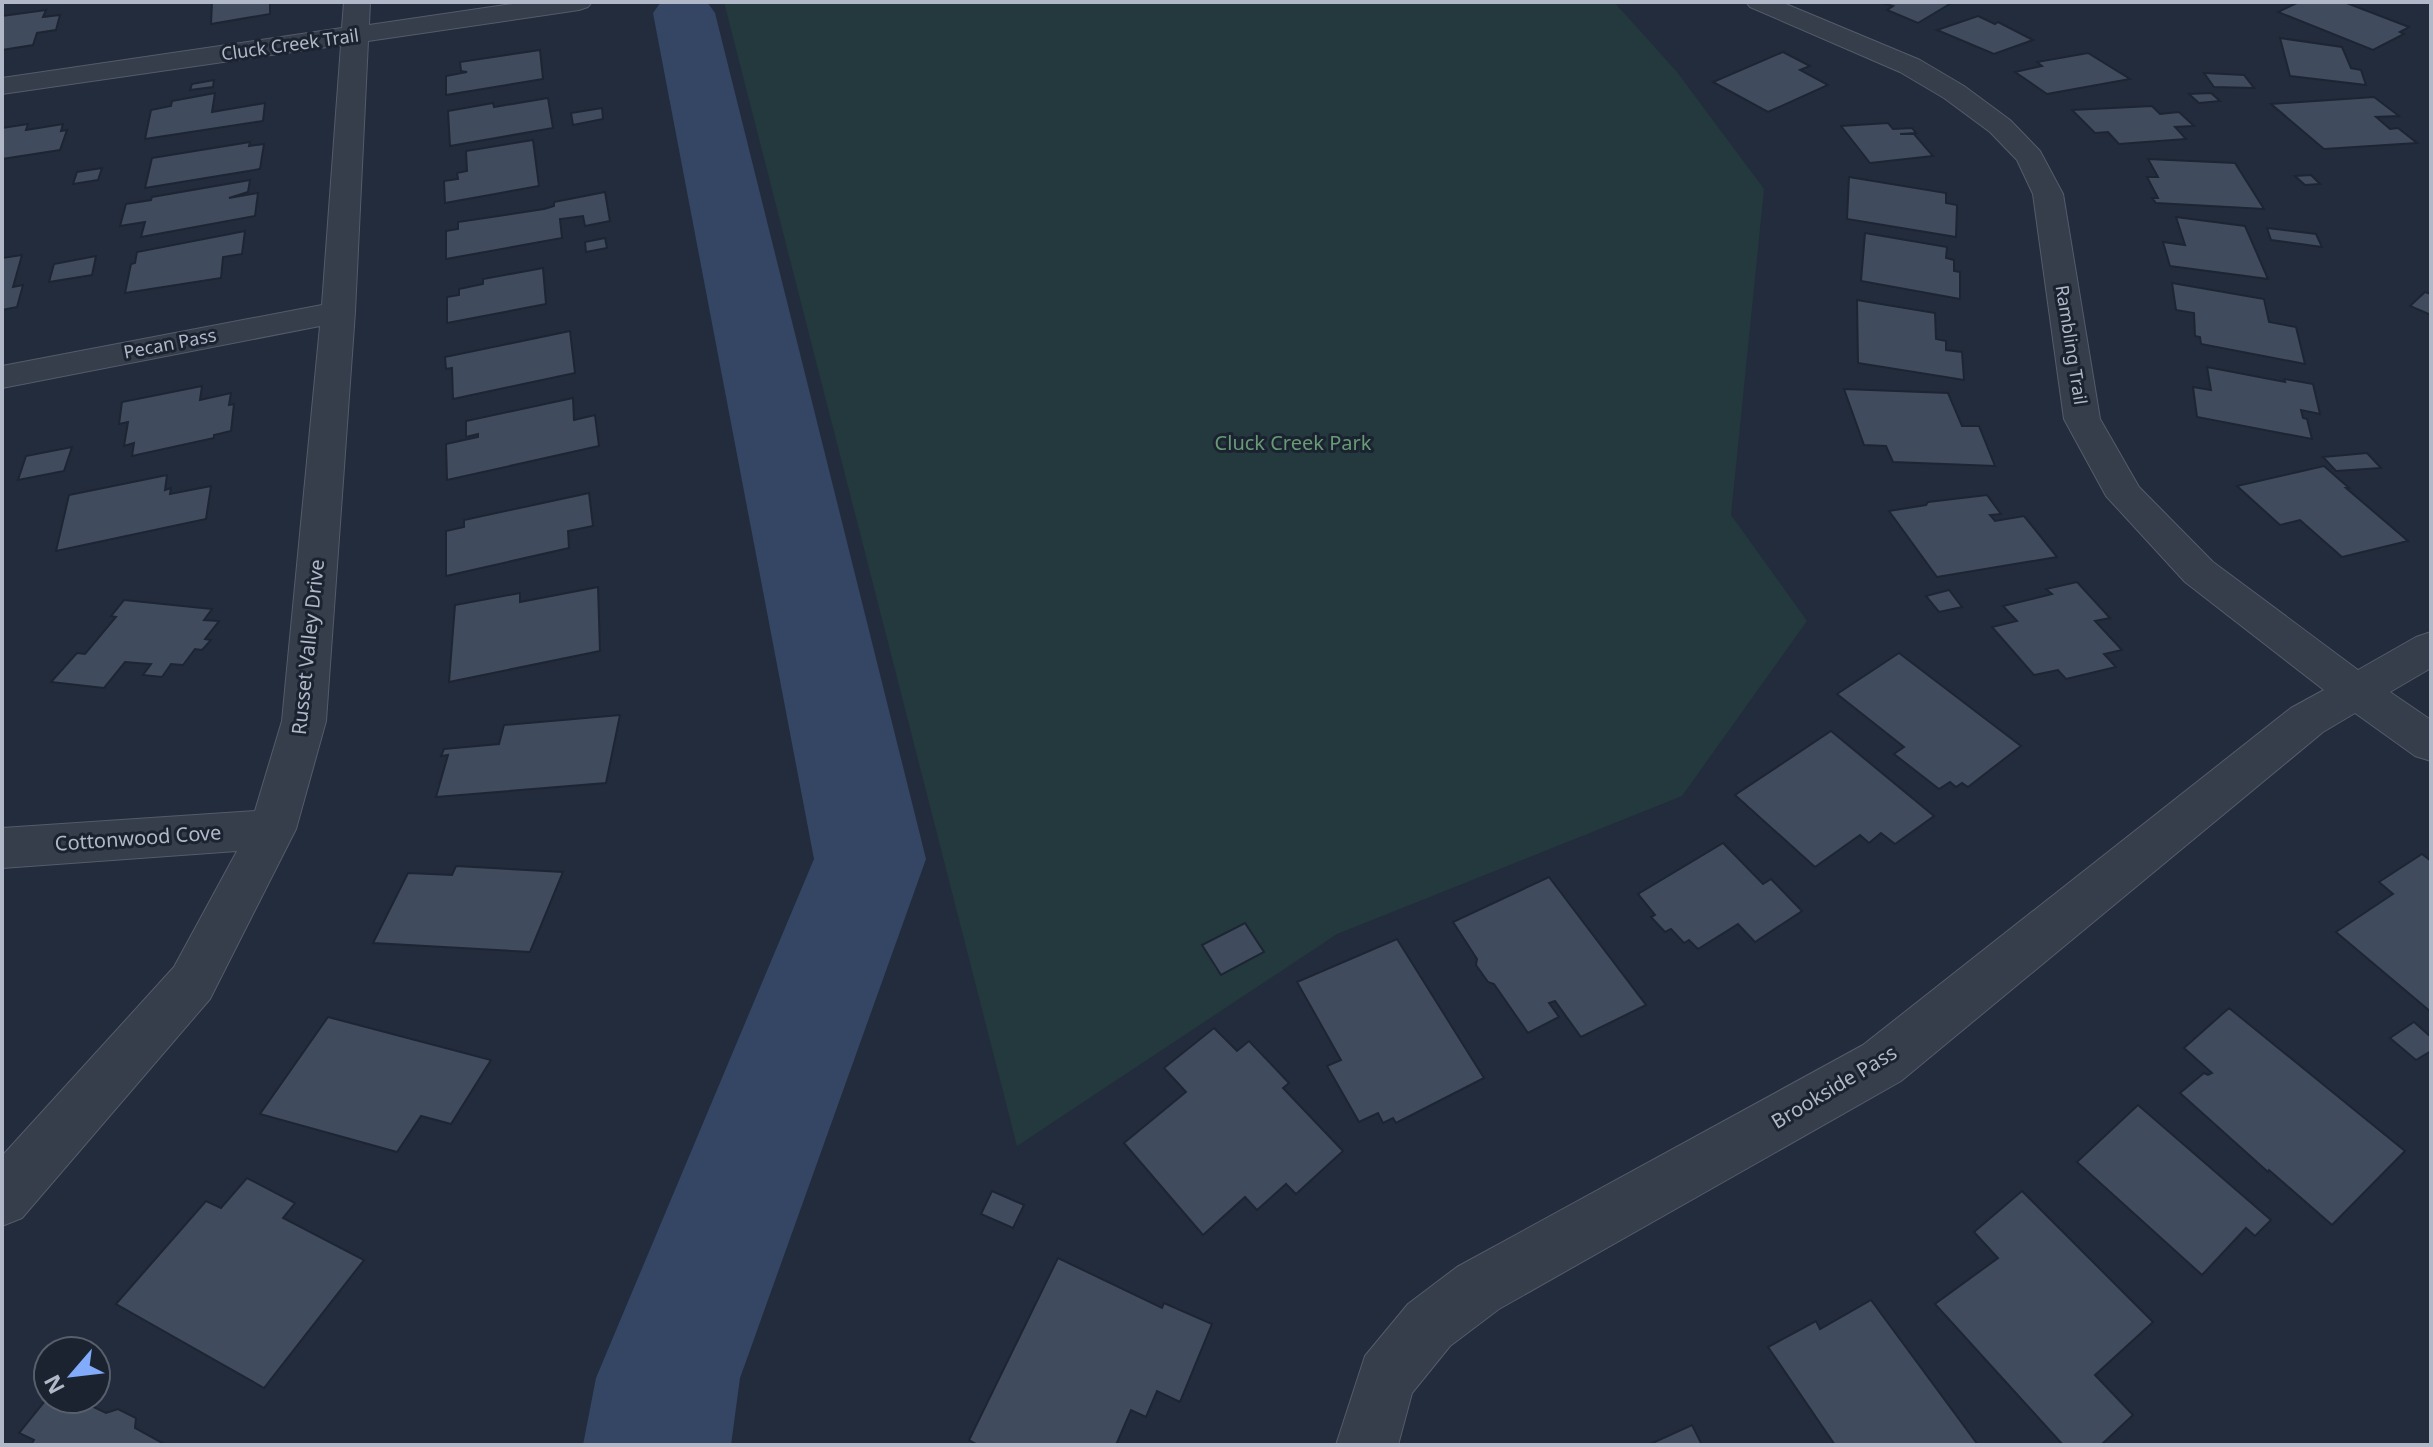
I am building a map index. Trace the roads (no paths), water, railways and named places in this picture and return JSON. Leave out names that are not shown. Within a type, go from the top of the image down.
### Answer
[{"type":"street","name":"Cluck Creek Trail","points":[[2,86],[356,19],[579,2]]},
{"type":"street","name":"Rambling Trail","points":[[1759,2],[1910,66],[1954,92],[2000,126],[2030,157],[2048,194],[2082,419],[2125,496],[2199,572],[2356,691],[2431,743]]},
{"type":"street","name":"Russet Valley Drive","points":[[2,1198],[192,983],[273,829],[304,721],[338,312],[356,19]]},
{"type":"street","name":"Pecan Pass","points":[[2,377],[338,312]]},
{"type":"street","name":"Brookside Pass","points":[[1367,1445],[1386,1377],[1429,1325],[1478,1288],[1882,1063],[2307,720],[2431,648]]},
{"type":"street","name":"Cottonwood Cove","points":[[2,848],[273,829]]},
{"type":"waterway","points":[[657,1445],[668,1378],[870,859],[684,13]]},
{"type":"park label","name":"Cluck Creek Park","points":[[1293,443]]}]
